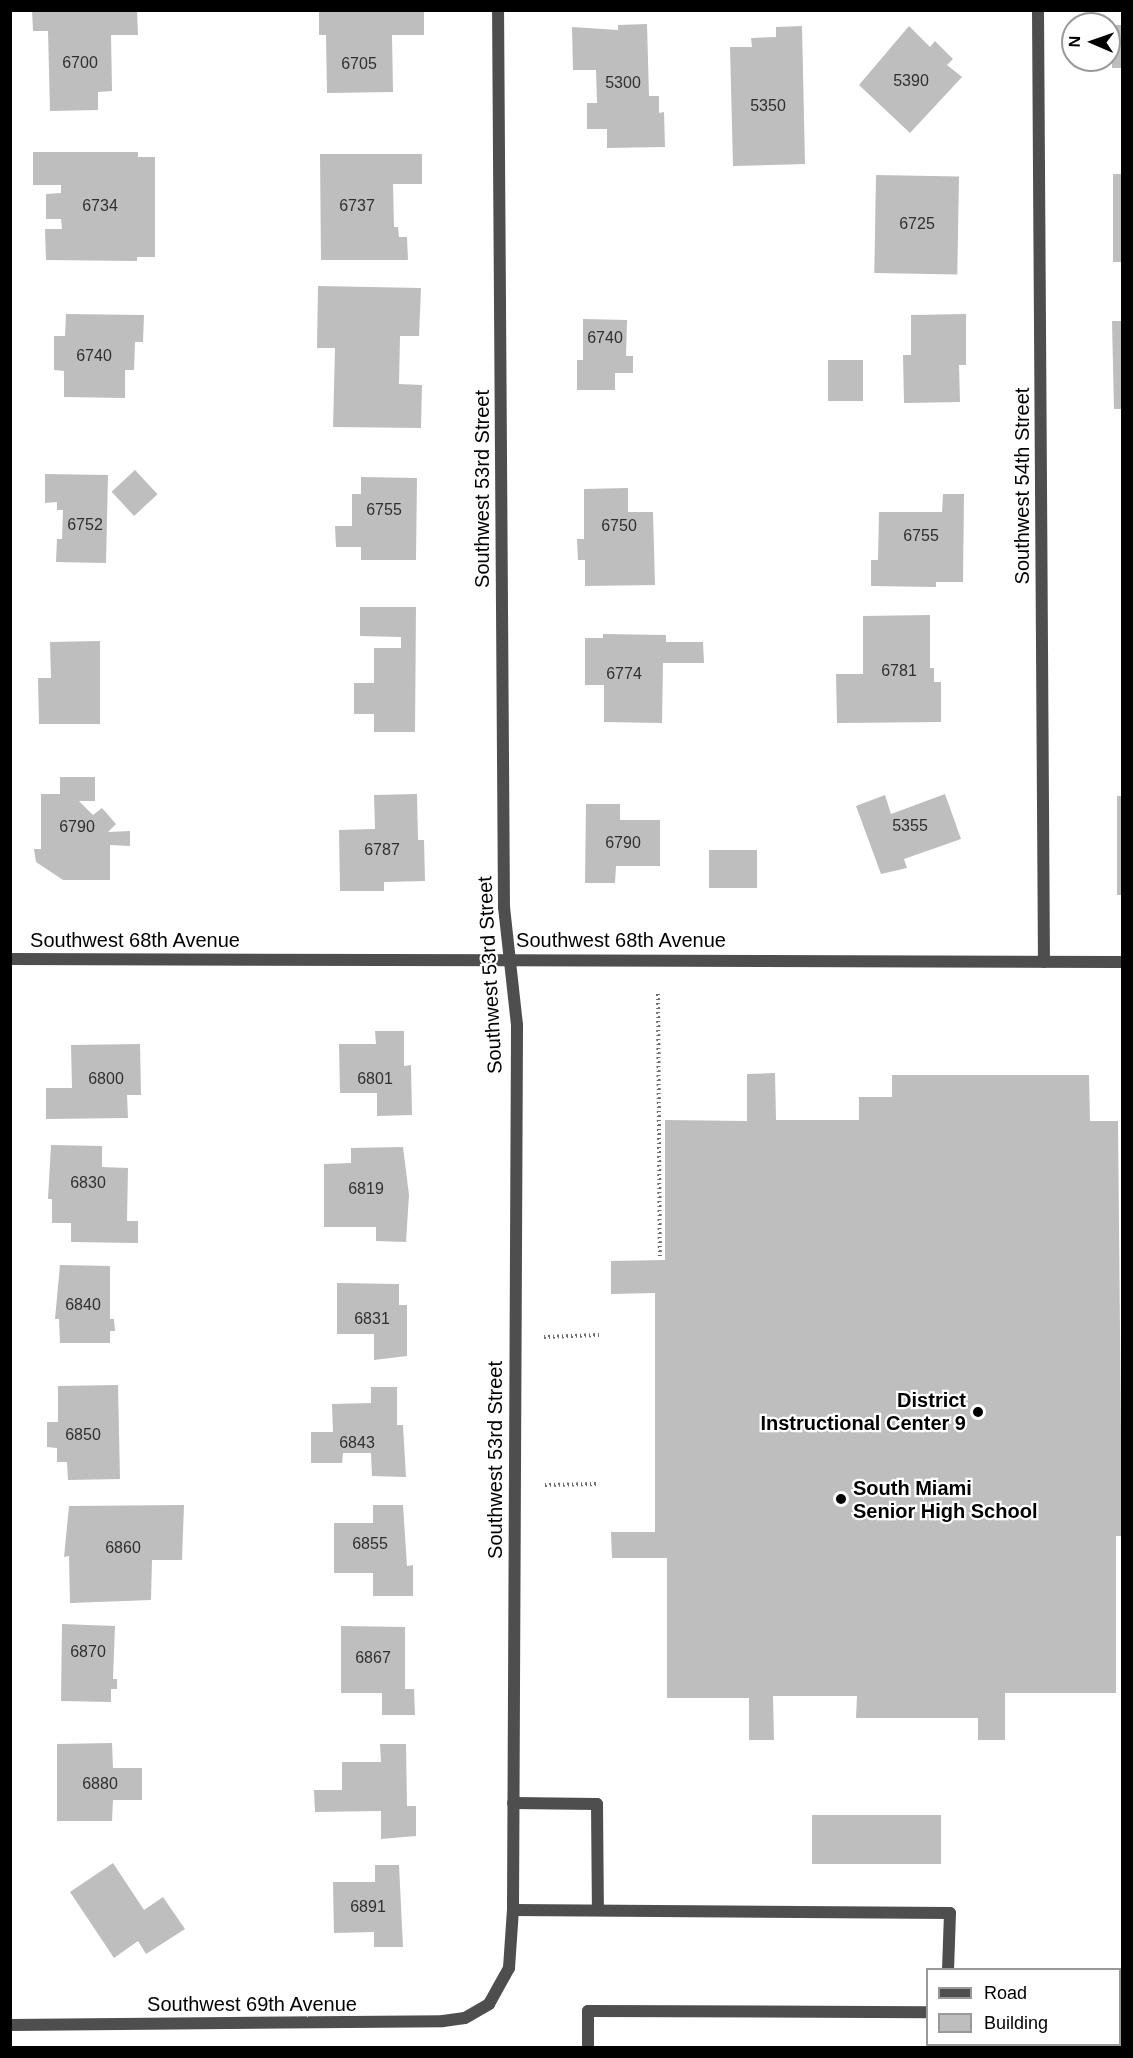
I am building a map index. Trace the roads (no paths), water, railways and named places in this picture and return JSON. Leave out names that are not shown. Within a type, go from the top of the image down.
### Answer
[{"type":"street","name":"Southwest 53rd Street","points":[[489,2004],[509,1968],[513,1910],[517,1025],[504,908],[498,10]]},
{"type":"street","name":"Southwest 54th Street","points":[[1038,10],[1044,962]]},
{"type":"street","name":"Southwest 68th Avenue","points":[[10,959],[1122,962]]},
{"type":"street","points":[[513,1803],[597,1804],[598,1910]]},
{"type":"street","points":[[513,1910],[950,1913],[948,1968]]},
{"type":"street","name":"Southwest 69th Avenue","points":[[10,2025],[443,2021],[465,2018],[489,2004]]},
{"type":"street","points":[[588,2048],[588,2011],[926,2012]]},
{"type":"place","name":"District Instructional Center 9","points":[[978,1412]]},
{"type":"place","name":"South Miami Senior High School","points":[[841,1499]]}]
